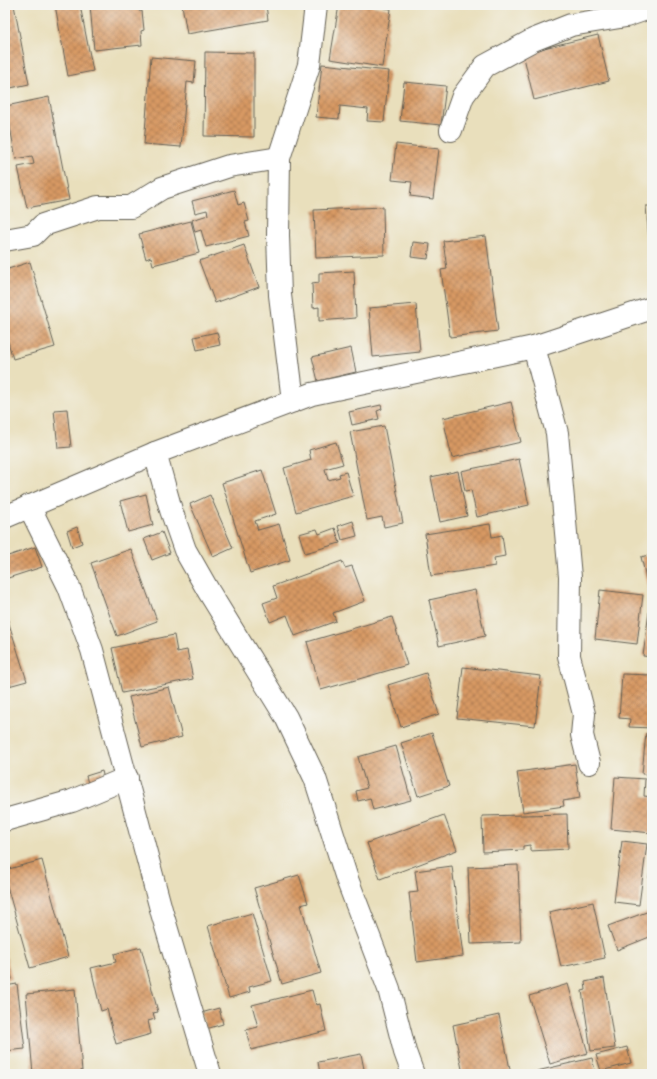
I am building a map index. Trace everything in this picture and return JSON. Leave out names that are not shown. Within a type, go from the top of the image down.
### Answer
[{"type":"street","points":[[293,401],[280,295],[278,235],[279,158],[309,65],[316,5]]},
{"type":"street","points":[[450,130],[463,96],[485,66],[534,40],[571,25],[625,11],[652,7]]},
{"type":"street","points":[[5,240],[32,235],[43,225],[98,207],[131,207],[162,188],[229,166],[279,158]]},
{"type":"street","points":[[5,517],[155,452],[312,394],[534,347],[652,308]]},
{"type":"street","points":[[534,347],[557,433],[570,577],[569,656],[584,714],[582,735],[589,764]]},
{"type":"street","points":[[155,452],[171,510],[185,550],[286,717],[315,778],[347,879],[389,989],[405,1052],[413,1074]]},
{"type":"street","points":[[29,506],[69,586],[92,650],[127,778],[139,832],[210,1074]]},
{"type":"street","points":[[5,820],[72,801],[127,778]]},
{"type":"building","points":[[5,5],[14,5],[29,84],[6,89],[5,82]]},
{"type":"building","points":[[55,5],[80,5],[93,71],[68,76]]},
{"type":"building","points":[[90,5],[139,5],[139,11],[142,11],[144,30],[141,31],[142,45],[94,50]]},
{"type":"building","points":[[182,5],[266,5],[268,20],[187,34]]},
{"type":"building","points":[[339,5],[369,5],[391,9],[382,67],[330,59]]},
{"type":"building","points":[[598,35],[609,81],[534,100],[523,53]]},
{"type":"building","points":[[205,52],[254,53],[254,137],[204,136]]},
{"type":"building","points":[[151,57],[196,61],[194,83],[187,82],[181,147],[144,144]]},
{"type":"building","points":[[322,64],[389,71],[384,122],[367,121],[368,109],[340,106],[339,119],[316,117]]},
{"type":"building","points":[[404,82],[446,86],[441,125],[400,121]]},
{"type":"building","points":[[49,97],[69,200],[27,208],[18,167],[34,164],[32,156],[16,159],[6,106]]},
{"type":"building","points":[[396,144],[439,149],[433,199],[410,196],[412,182],[392,180]]},
{"type":"building","points":[[234,190],[238,205],[244,203],[249,221],[245,222],[249,236],[206,247],[201,230],[195,232],[192,220],[208,215],[207,210],[195,213],[192,201]]},
{"type":"building","points":[[646,206],[652,206],[652,253],[650,253]]},
{"type":"building","points":[[383,207],[384,255],[316,258],[314,210]]},
{"type":"building","points":[[191,221],[199,253],[153,265],[151,257],[146,259],[139,234]]},
{"type":"building","points":[[486,236],[498,331],[450,337],[441,270],[447,269],[443,241]]},
{"type":"building","points":[[413,242],[430,244],[428,259],[411,257]]},
{"type":"building","points":[[244,245],[259,287],[215,303],[199,261]]},
{"type":"building","points":[[30,262],[55,347],[13,359],[5,332],[5,270]]},
{"type":"building","points":[[354,271],[356,318],[319,321],[319,307],[313,308],[312,284],[319,283],[319,273]]},
{"type":"building","points":[[416,304],[420,352],[373,357],[369,308]]},
{"type":"building","points":[[217,332],[220,345],[197,350],[194,337]]},
{"type":"building","points":[[351,348],[356,372],[318,381],[312,357]]},
{"type":"building","points":[[511,402],[521,442],[452,458],[443,418]]},
{"type":"building","points":[[381,405],[382,409],[377,411],[379,419],[352,425],[349,412]]},
{"type":"building","points":[[67,409],[71,447],[58,448],[54,410]]},
{"type":"building","points":[[384,426],[403,523],[384,527],[382,517],[367,520],[350,432]]},
{"type":"building","points":[[336,442],[343,464],[325,469],[328,480],[340,477],[339,474],[346,472],[353,496],[296,512],[284,468],[311,460],[309,450]]},
{"type":"building","points":[[519,459],[529,505],[477,517],[471,490],[465,491],[461,471]]},
{"type":"building","points":[[262,470],[276,514],[255,521],[258,530],[279,524],[290,560],[250,573],[222,483]]},
{"type":"building","points":[[458,471],[467,516],[440,522],[431,477]]},
{"type":"building","points":[[146,494],[153,525],[128,532],[120,501]]},
{"type":"building","points":[[210,495],[233,548],[213,557],[190,504]]},
{"type":"building","points":[[353,521],[357,536],[342,540],[338,526]]},
{"type":"building","points":[[490,524],[492,537],[502,535],[505,556],[494,558],[495,566],[431,576],[425,534]]},
{"type":"building","points":[[77,527],[82,543],[72,547],[67,531]]},
{"type":"building","points":[[335,528],[340,543],[305,553],[299,534],[317,529],[319,534]]},
{"type":"building","points":[[162,532],[170,553],[152,560],[144,539]]},
{"type":"building","points":[[35,547],[42,567],[5,579],[5,557]]},
{"type":"building","points":[[131,549],[157,621],[117,636],[91,563]]},
{"type":"building","points":[[652,554],[652,590],[649,590],[641,557]]},
{"type":"building","points":[[342,561],[345,568],[352,566],[365,601],[333,613],[336,621],[295,636],[287,615],[270,622],[263,603],[277,598],[273,586]]},
{"type":"building","points":[[475,590],[485,636],[439,646],[429,600]]},
{"type":"building","points":[[600,590],[643,595],[637,644],[595,639]]},
{"type":"building","points":[[5,611],[27,681],[5,687]]},
{"type":"building","points":[[649,612],[652,612],[652,657],[643,656]]},
{"type":"building","points":[[392,617],[407,665],[321,690],[307,642]]},
{"type":"building","points":[[174,635],[177,652],[187,650],[193,679],[122,693],[112,648]]},
{"type":"building","points":[[463,667],[541,676],[535,726],[457,718]]},
{"type":"building","points":[[426,673],[439,714],[401,727],[388,685]]},
{"type":"building","points":[[622,674],[652,675],[652,728],[629,727],[630,719],[619,718]]},
{"type":"building","points":[[169,687],[182,737],[142,747],[129,697]]},
{"type":"building","points":[[432,733],[449,786],[418,796],[401,743]]},
{"type":"building","points":[[646,733],[652,734],[652,775],[642,774]]},
{"type":"building","points":[[396,746],[411,800],[373,810],[370,798],[358,801],[356,791],[367,788],[358,757]]},
{"type":"building","points":[[575,764],[580,798],[563,801],[564,806],[523,812],[517,772]]},
{"type":"building","points":[[102,771],[105,783],[89,787],[86,776]]},
{"type":"building","points":[[615,777],[645,779],[644,796],[652,797],[652,833],[611,829]]},
{"type":"building","points":[[567,814],[568,849],[530,851],[530,845],[523,846],[523,850],[483,852],[482,816]]},
{"type":"building","points":[[444,815],[457,850],[380,879],[367,843]]},
{"type":"building","points":[[622,841],[647,844],[639,905],[614,902]]},
{"type":"building","points":[[42,860],[68,957],[30,968],[5,879],[5,870]]},
{"type":"building","points":[[651,862],[652,878],[649,878]]},
{"type":"building","points":[[518,865],[521,942],[471,944],[468,867]]},
{"type":"building","points":[[452,866],[463,956],[417,962],[409,893],[418,892],[415,871]]},
{"type":"building","points":[[299,875],[308,903],[301,905],[321,973],[282,984],[254,888]]},
{"type":"building","points":[[593,902],[605,958],[561,967],[549,912]]},
{"type":"building","points":[[652,910],[652,936],[617,950],[608,926]]},
{"type":"building","points":[[252,913],[272,981],[249,987],[250,992],[229,998],[208,926]]},
{"type":"building","points":[[141,947],[158,1012],[153,1013],[155,1019],[148,1021],[151,1034],[116,1044],[107,1009],[101,1011],[91,968],[116,962],[114,954]]},
{"type":"building","points":[[5,951],[12,979],[5,980]]},
{"type":"building","points":[[604,978],[615,1048],[591,1051],[582,991],[586,990],[585,982]]},
{"type":"building","points":[[17,984],[25,1049],[5,1051],[5,986]]},
{"type":"building","points":[[568,984],[588,1053],[550,1064],[529,996]]},
{"type":"building","points":[[75,989],[82,1071],[55,1074],[33,1074],[26,994]]},
{"type":"building","points":[[312,990],[316,1005],[320,1004],[326,1031],[251,1050],[246,1030],[258,1027],[252,1005]]},
{"type":"building","points":[[219,1008],[223,1024],[206,1029],[201,1013]]},
{"type":"building","points":[[499,1015],[511,1074],[463,1074],[453,1025]]},
{"type":"building","points":[[627,1047],[631,1063],[601,1071],[596,1055]]},
{"type":"building","points":[[361,1054],[365,1074],[320,1074],[318,1062]]},
{"type":"building","points":[[592,1058],[596,1074],[538,1074],[537,1071]]}]
